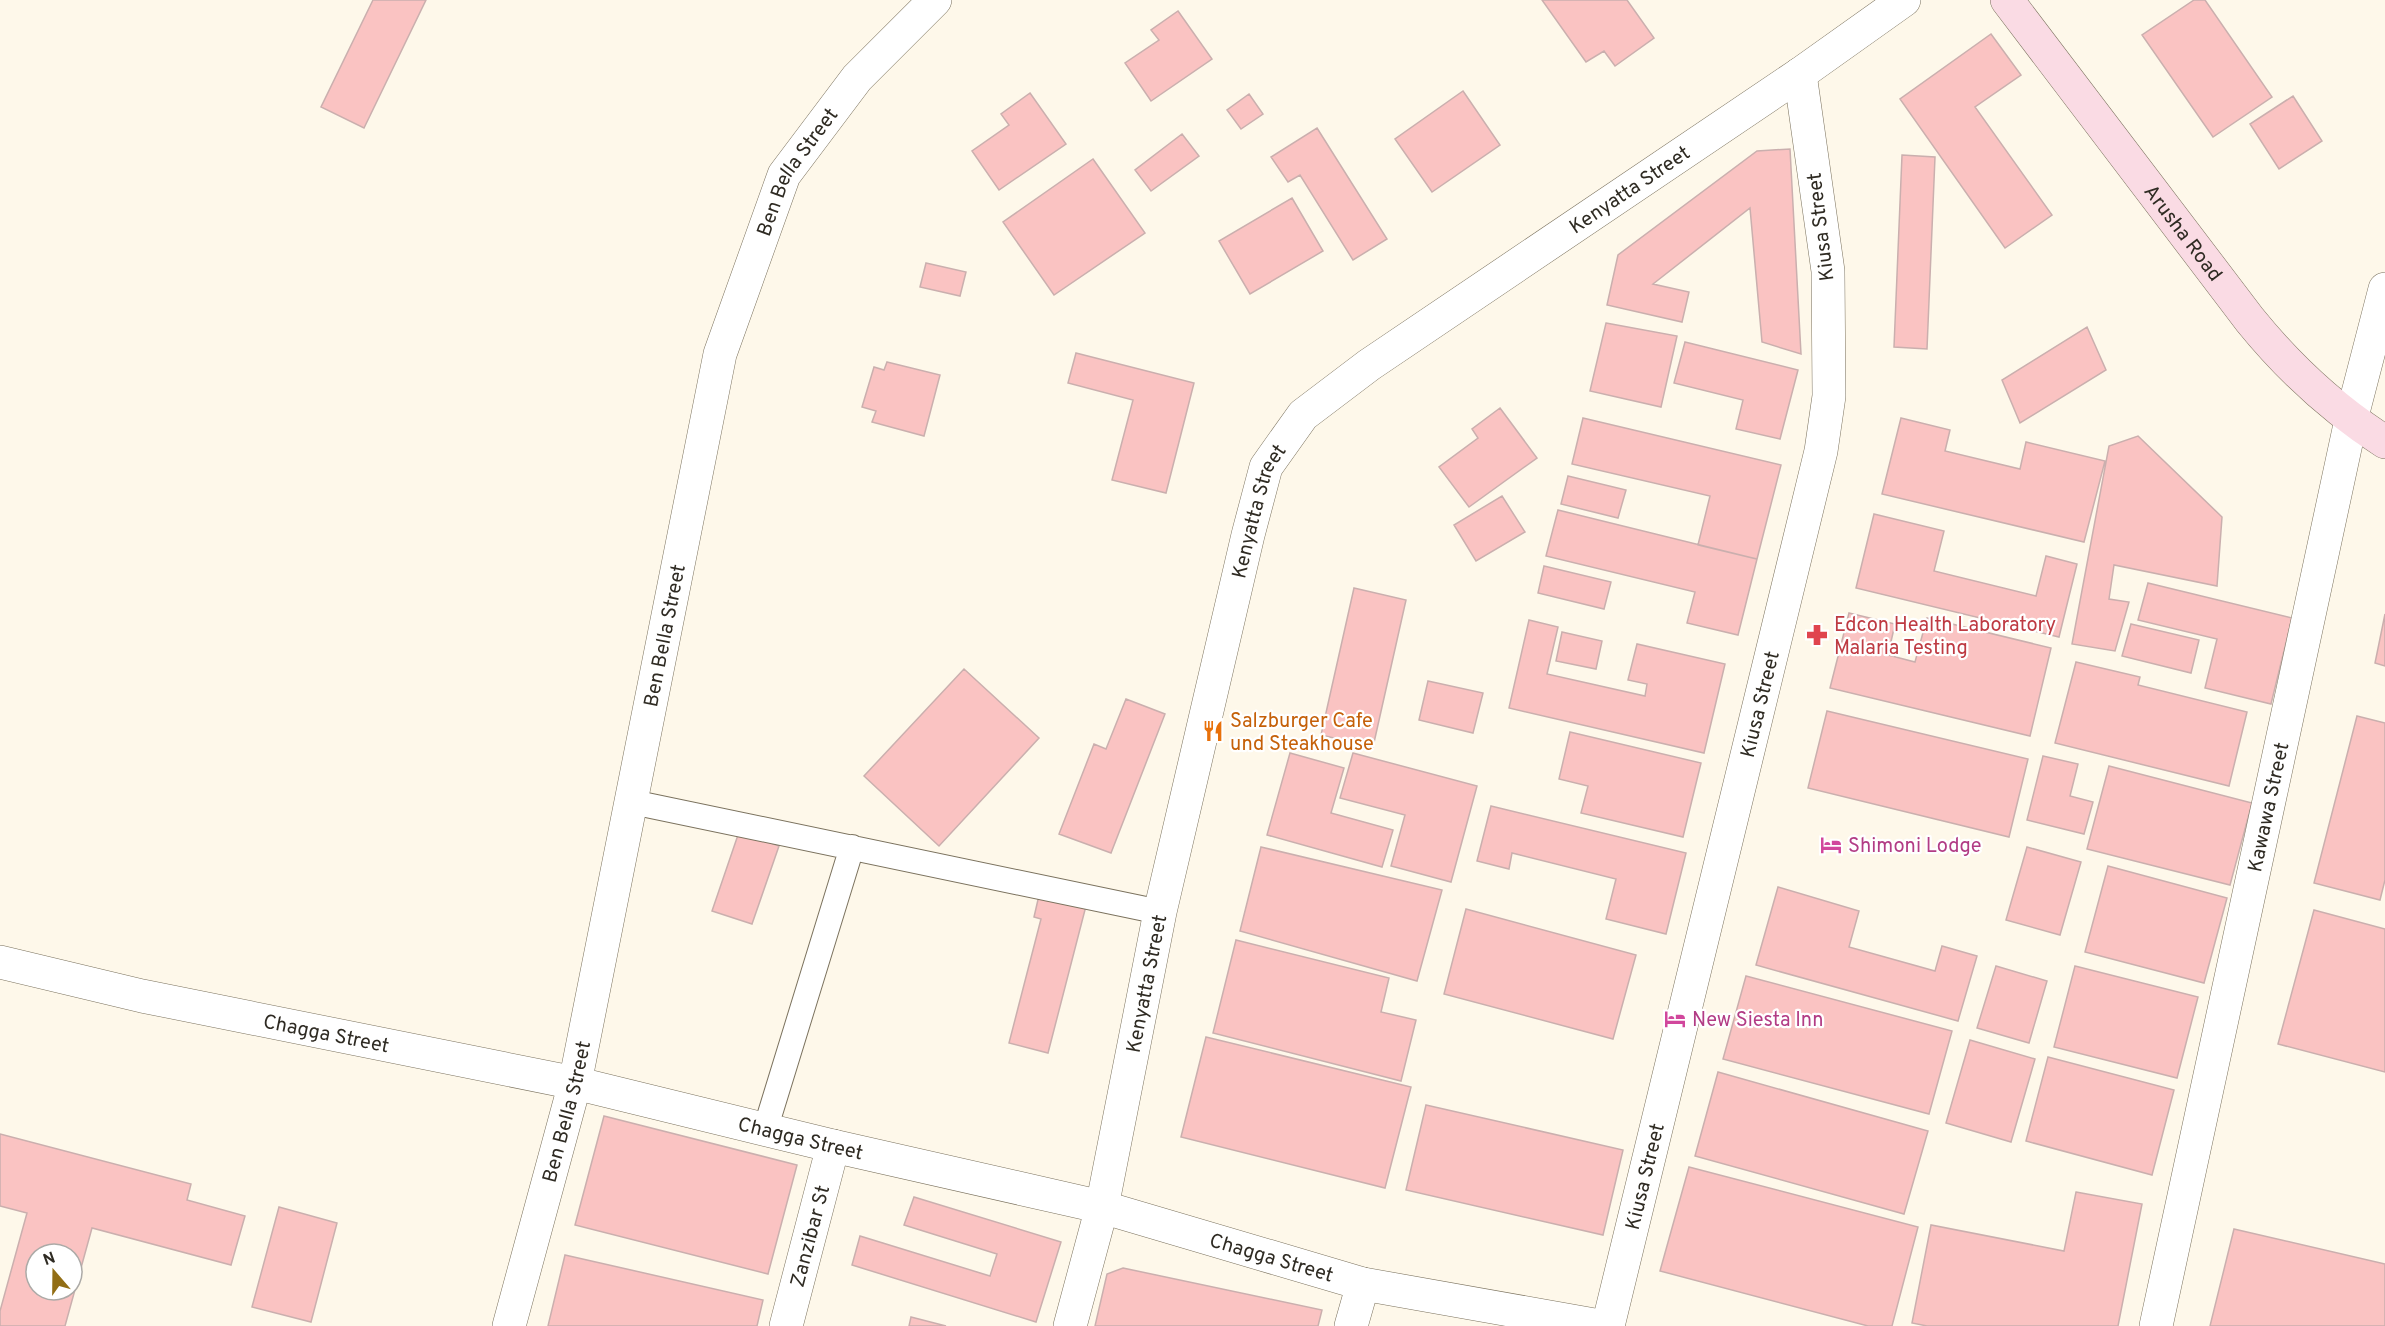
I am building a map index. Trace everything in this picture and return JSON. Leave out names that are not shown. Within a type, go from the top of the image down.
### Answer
[{"type":"main road","name":"Arusha Road","points":[[2007,0],[2279,356],[2351,420],[2385,442]]},
{"type":"street","name":"Ben Bella Street","points":[[509,1326],[575,1083],[720,354],[784,175],[857,78],[935,0]]},
{"type":"street","name":"Kenyatta Street","points":[[1070,1326],[1102,1208],[1160,912],[1266,467],[1303,415],[1369,365],[1800,74],[1904,0]]},
{"type":"street","name":"Kiusa Street","points":[[1608,1326],[1821,452],[1829,396],[1828,272],[1800,74]]},
{"type":"street","name":"Kawawa Street","points":[[2156,1326],[2351,420],[2385,289]]},
{"type":"street","name":"Chagga Street","points":[[0,962],[142,996],[575,1083],[765,1130],[1102,1208],[1363,1284],[1600,1326]]},
{"type":"street","name":"Zanzibar St","points":[[786,1326],[833,1146]]},
{"type":"street","points":[[1351,1326],[1363,1284]]},
{"type":"lane","points":[[632,802],[1160,912]]},
{"type":"lane","points":[[765,1130],[852,847]]},
{"type":"building","points":[[373,0],[426,0],[364,128],[321,107]]},
{"type":"building","points":[[1542,0],[1627,0],[1654,38],[1615,66],[1604,51],[1586,62]]},
{"type":"building","points":[[2194,0],[2205,0],[2272,97],[2213,137],[2142,35]]},
{"type":"building","points":[[1178,11],[1212,59],[1151,101],[1125,63],[1159,40],[1151,30]]},
{"type":"building","points":[[1991,34],[2021,75],[1975,107],[2052,215],[2005,248],[1900,99]]},
{"type":"building","points":[[1463,91],[1500,145],[1432,192],[1395,139]]},
{"type":"building","points":[[1030,93],[1066,144],[999,190],[972,151],[1009,125],[1001,114]]},
{"type":"building","points":[[1249,94],[1263,114],[1241,129],[1227,110]]},
{"type":"building","points":[[2293,96],[2322,141],[2279,169],[2250,124]]},
{"type":"building","points":[[1317,128],[1387,239],[1353,260],[1300,175],[1288,182],[1271,157]]},
{"type":"building","points":[[1182,134],[1199,156],[1151,191],[1135,170]]},
{"type":"building","points":[[1790,149],[1801,354],[1762,342],[1750,208],[1653,284],[1689,292],[1682,322],[1607,305],[1618,255],[1757,151]]},
{"type":"building","points":[[1902,155],[1935,157],[1927,349],[1894,347]]},
{"type":"building","points":[[1093,159],[1145,233],[1054,295],[1003,222]]},
{"type":"building","points":[[1292,198],[1323,251],[1250,294],[1219,241]]},
{"type":"building","points":[[926,263],[966,272],[960,296],[920,287]]},
{"type":"building","points":[[1606,323],[1677,336],[1661,407],[1590,391]]},
{"type":"building","points":[[2087,327],[2106,370],[2020,423],[2002,380]]},
{"type":"building","points":[[1685,342],[1798,370],[1780,439],[1736,429],[1743,400],[1674,383]]},
{"type":"building","points":[[1076,353],[1194,383],[1166,493],[1112,480],[1133,400],[1068,383]]},
{"type":"building","points":[[887,362],[940,375],[924,436],[872,422],[876,411],[862,407],[874,367],[884,370]]},
{"type":"building","points":[[1500,408],[1537,458],[1469,507],[1439,467],[1478,438],[1472,429]]},
{"type":"building","points":[[1583,418],[1781,465],[1757,559],[1698,545],[1710,496],[1572,464]]},
{"type":"building","points":[[1901,418],[1950,430],[1945,451],[2020,469],[2026,442],[2105,461],[2084,542],[1882,494]]},
{"type":"building","points":[[2138,436],[2222,517],[2217,586],[2114,565],[2109,599],[2129,602],[2115,651],[2072,644],[2109,446]]},
{"type":"building","points":[[1568,476],[1626,490],[1618,518],[1561,504]]},
{"type":"building","points":[[1502,496],[1525,532],[1476,561],[1454,525]]},
{"type":"building","points":[[1558,510],[1757,559],[1738,635],[1687,623],[1695,592],[1546,556]]},
{"type":"building","points":[[1874,514],[1944,531],[1934,571],[2036,596],[2046,556],[2077,564],[2059,637],[1856,588]]},
{"type":"building","points":[[1544,566],[1611,582],[1604,609],[1538,593]]},
{"type":"building","points":[[2148,583],[2292,618],[2271,704],[2205,688],[2217,639],[2138,620]]},
{"type":"building","points":[[1354,588],[1406,600],[1373,747],[1321,735]]},
{"type":"building","points":[[1849,613],[1895,624],[1888,655],[1915,662],[1927,618],[2051,648],[2030,736],[1830,688]]},
{"type":"building","points":[[2385,614],[2385,666],[2375,663]]},
{"type":"building","points":[[1529,620],[1558,627],[1547,674],[1645,696],[1647,684],[1628,680],[1637,644],[1725,664],[1704,753],[1509,708]]},
{"type":"building","points":[[2131,624],[2199,640],[2191,673],[2122,656]]},
{"type":"building","points":[[1562,632],[1602,641],[1596,669],[1556,661]]},
{"type":"building","points":[[2076,662],[2140,677],[2138,685],[2247,712],[2229,786],[2055,743]]},
{"type":"building","points":[[964,669],[1039,738],[939,846],[864,776]]},
{"type":"building","points":[[1428,681],[1483,693],[1473,733],[1419,720]]},
{"type":"building","points":[[1126,699],[1165,714],[1111,853],[1059,834],[1094,744],[1106,749]]},
{"type":"building","points":[[1827,711],[2028,759],[2009,837],[1808,788]]},
{"type":"building","points":[[2357,716],[2385,723],[2385,880],[2380,900],[2314,883]]},
{"type":"building","points":[[1570,732],[1701,763],[1683,837],[1581,813],[1588,786],[1559,779]]},
{"type":"building","points":[[1290,753],[1344,768],[1331,813],[1393,830],[1382,867],[1267,835]]},
{"type":"building","points":[[1353,753],[1477,786],[1451,882],[1391,866],[1405,815],[1340,798]]},
{"type":"building","points":[[2043,756],[2078,764],[2070,796],[2093,802],[2084,834],[2027,820]]},
{"type":"building","points":[[2109,766],[2252,803],[2230,885],[2087,849]]},
{"type":"building","points":[[1491,806],[1686,853],[1666,934],[1606,919],[1616,879],[1512,853],[1509,869],[1477,861]]},
{"type":"building","points":[[739,832],[779,846],[752,924],[712,911]]},
{"type":"building","points":[[1261,847],[1442,890],[1417,981],[1240,931]]},
{"type":"building","points":[[2027,847],[2081,862],[2060,935],[2006,920]]},
{"type":"building","points":[[2108,866],[2227,898],[2204,983],[2085,952]]},
{"type":"building","points":[[1778,887],[1859,911],[1849,947],[1935,971],[1942,946],[1977,956],[1958,1021],[1756,965]]},
{"type":"building","points":[[1040,891],[1087,902],[1048,1053],[1009,1043],[1041,919],[1034,917]]},
{"type":"building","points":[[1466,909],[1636,955],[1613,1039],[1444,994]]},
{"type":"building","points":[[2314,910],[2385,929],[2385,1072],[2278,1044]]},
{"type":"building","points":[[1236,940],[1389,978],[1381,1012],[1416,1020],[1401,1081],[1213,1033]]},
{"type":"building","points":[[1996,966],[2047,981],[2029,1043],[1977,1028]]},
{"type":"building","points":[[2075,966],[2198,997],[2177,1078],[2054,1047]]},
{"type":"building","points":[[1746,976],[1952,1031],[1929,1114],[1723,1059]]},
{"type":"building","points":[[1206,1037],[1411,1087],[1385,1188],[1181,1137]]},
{"type":"building","points":[[1970,1040],[2035,1059],[2011,1142],[1946,1123]]},
{"type":"building","points":[[2048,1057],[2174,1090],[2152,1175],[2026,1141]]},
{"type":"building","points":[[1718,1072],[1928,1131],[1904,1214],[1695,1156]]},
{"type":"building","points":[[1426,1105],[1623,1150],[1603,1235],[1406,1190]]},
{"type":"building","points":[[604,1116],[797,1165],[768,1274],[575,1225]]},
{"type":"building","points":[[0,1134],[191,1184],[187,1200],[245,1216],[231,1265],[92,1228],[84,1257],[84,1242],[24,1242],[24,1302],[72,1302],[65,1326],[0,1326],[0,1311],[27,1213],[0,1206]]},
{"type":"building","points":[[1689,1167],[1918,1227],[1892,1326],[1868,1326],[1660,1271]]},
{"type":"building","points":[[2076,1192],[2142,1204],[2118,1326],[1927,1326],[1912,1323],[1931,1225],[2064,1251]]},
{"type":"building","points":[[914,1197],[1061,1242],[1036,1322],[852,1265],[860,1236],[990,1276],[997,1254],[904,1225]]},
{"type":"building","points":[[279,1207],[337,1223],[311,1322],[252,1307]]},
{"type":"building","points":[[2234,1229],[2385,1264],[2385,1326],[2210,1326]]},
{"type":"building","points":[[565,1255],[763,1300],[757,1326],[548,1326]]},
{"type":"building","points":[[1123,1268],[1322,1310],[1318,1326],[1095,1326],[1107,1274]]},
{"type":"building","points":[[911,1317],[946,1326],[909,1326]]},
{"type":"place","name":"Edcon Health Laboratory Malaria Testing","points":[[1817,635]]},
{"type":"place","name":"Salzburger Cafe und Steakhouse","points":[[1213,731]]},
{"type":"place","name":"Shimoni Lodge","points":[[1831,845]]},
{"type":"place","name":"New Siesta Inn","points":[[1675,1019]]}]
